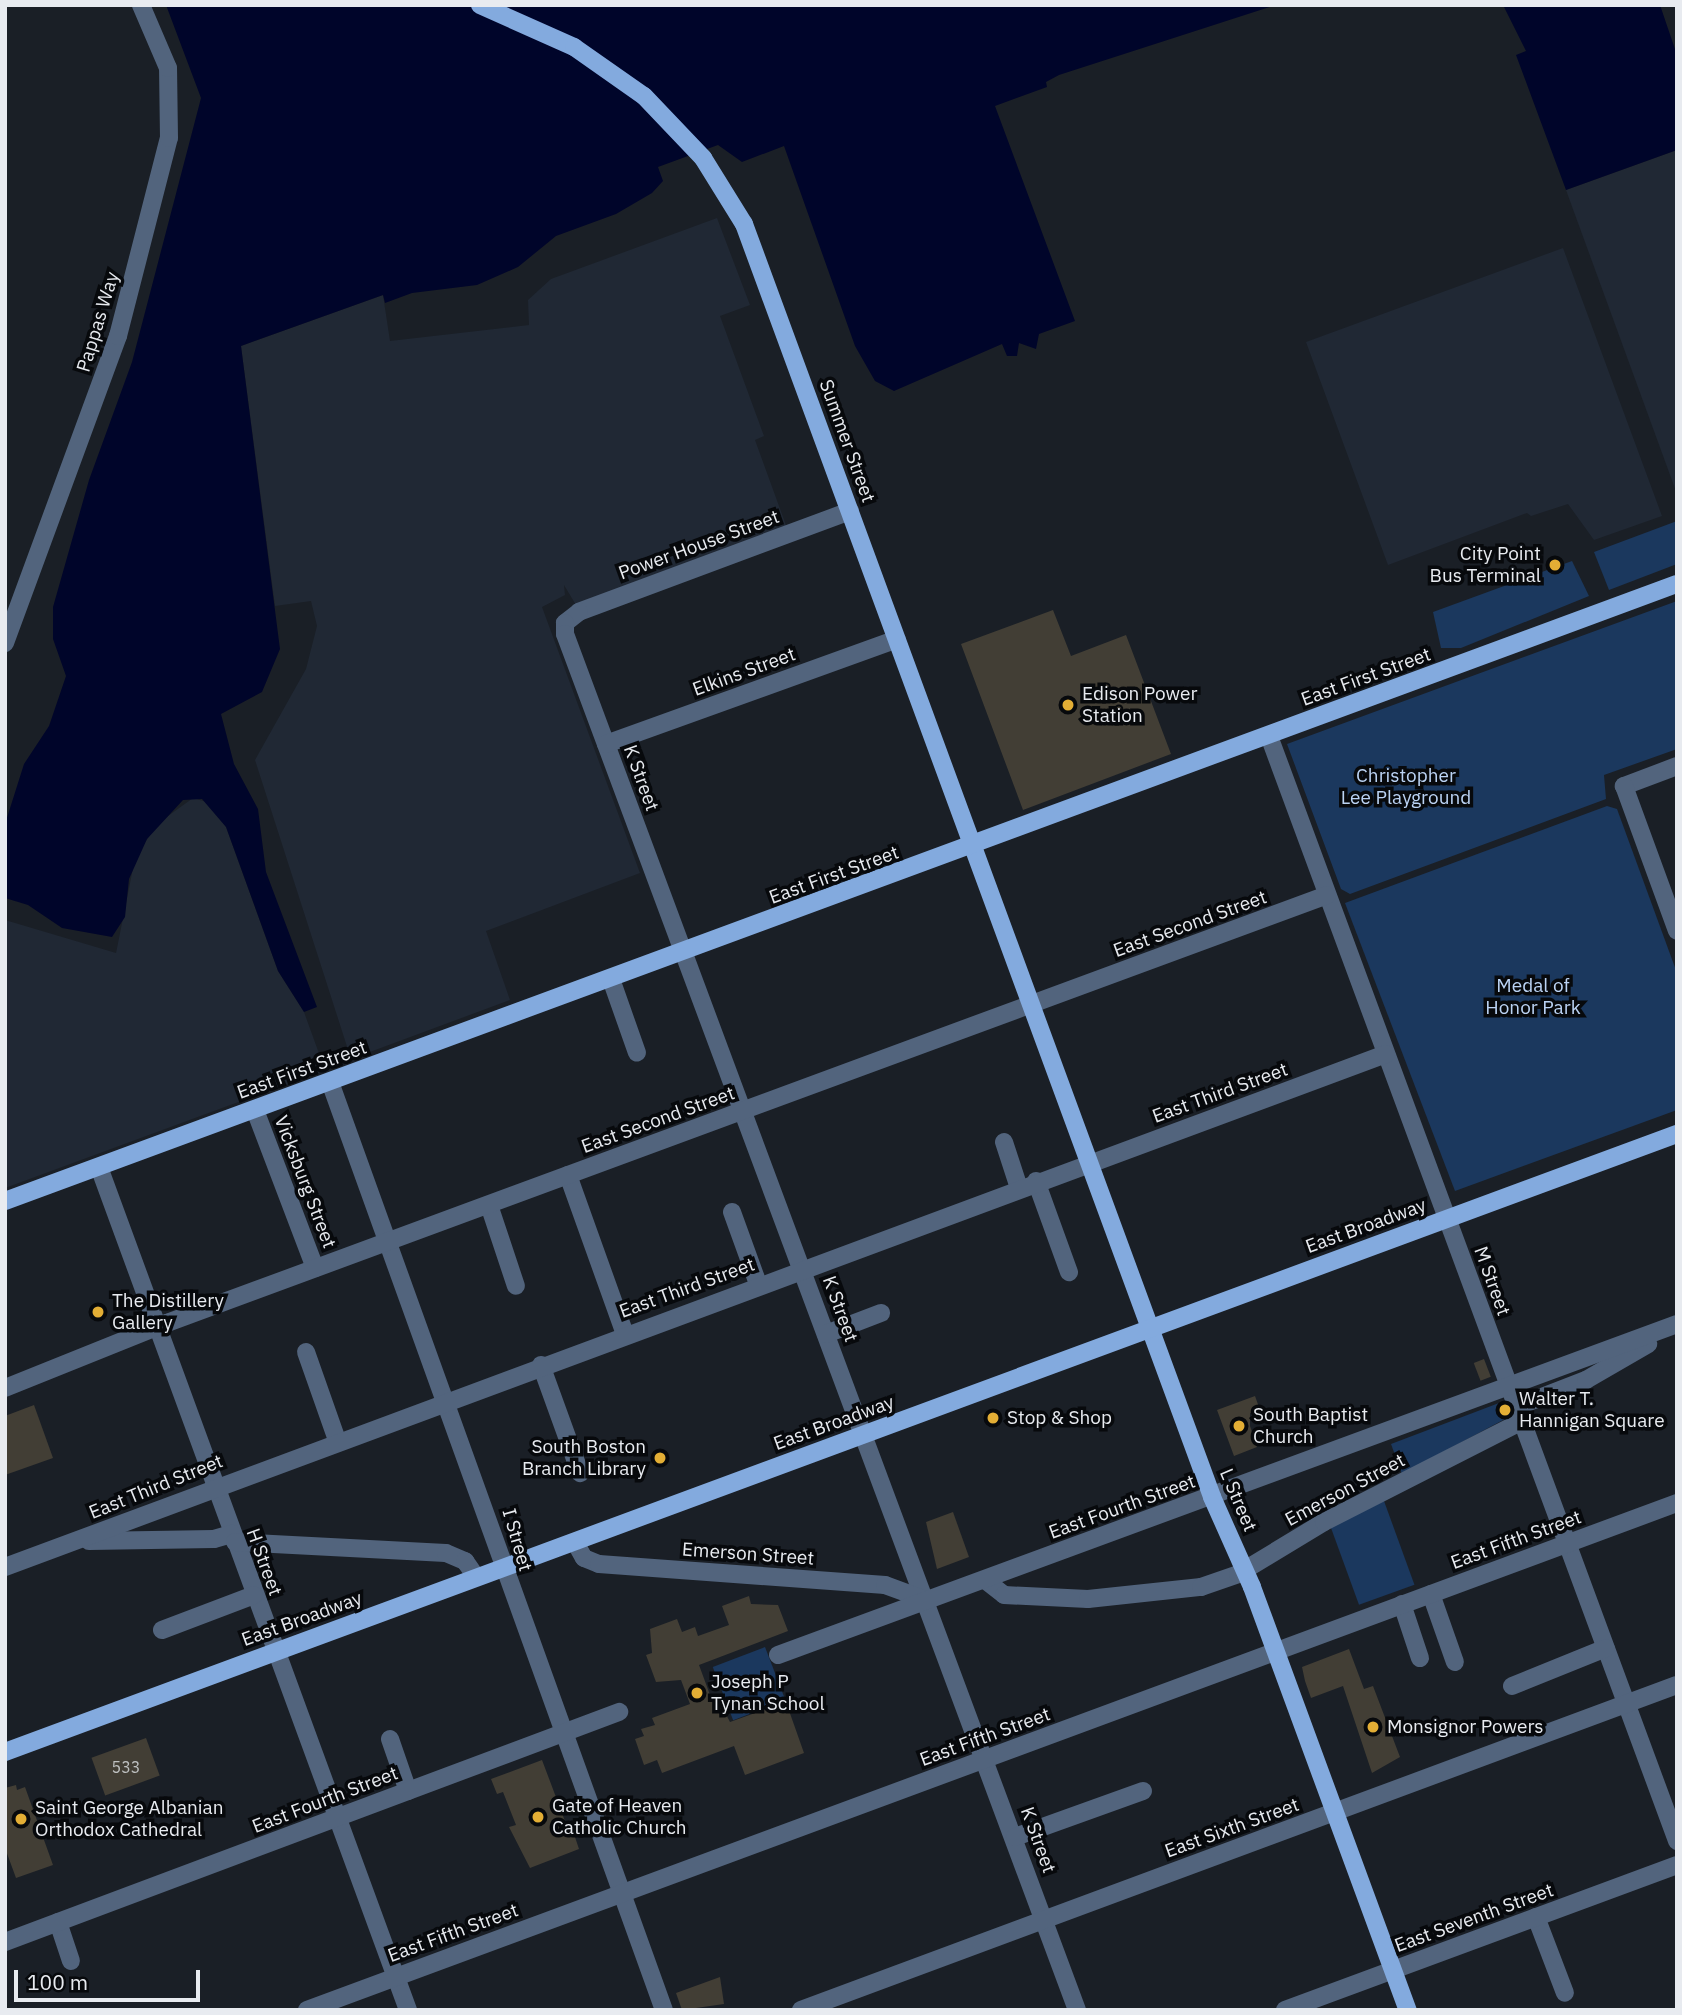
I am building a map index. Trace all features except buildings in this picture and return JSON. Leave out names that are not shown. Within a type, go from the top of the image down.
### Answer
[{"type":"main road","name":"Summer Street","points":[[480,5],[545,32],[610,69],[656,107],[703,158],[749,237],[1032,1004]]},
{"type":"main road","name":"East First Street","points":[[5,1201],[1677,584]]},
{"type":"main road","name":"L Street","points":[[1032,1004],[1212,1497],[1245,1570],[1408,2010]]},
{"type":"main road","name":"East Broadway","points":[[5,1752],[1677,1133]]},
{"type":"street","name":"Pappas Way","points":[[5,643],[118,336],[169,138],[168,68],[141,5]]},
{"type":"street","name":"Power House Street","points":[[565,623],[579,612],[850,511]]},
{"type":"street","name":"K Street","points":[[565,623],[606,744],[986,1759],[1077,2010]]},
{"type":"street","name":"Elkins Street","points":[[606,744],[897,639]]},
{"type":"street","name":"M Street","points":[[1269,736],[1677,1841]]},
{"type":"street","points":[[1677,766],[1624,786],[1677,931]]},
{"type":"street","name":"East Second Street","points":[[5,1388],[156,1327],[1328,895]]},
{"type":"street","points":[[611,979],[637,1053]]},
{"type":"street","name":"East Third Street","points":[[8,1560],[61,1547],[214,1485],[1090,1161],[1386,1055]]},
{"type":"street","name":"I Street","points":[[330,1082],[448,1399],[562,1735],[664,2010]]},
{"type":"street","name":"Vicksburg Street","points":[[255,1110],[315,1268]]},
{"type":"street","points":[[1004,1142],[1018,1188]]},
{"type":"street","name":"H Street","points":[[99,1167],[274,1652],[408,2010]]},
{"type":"street","points":[[568,1175],[625,1334]]},
{"type":"street","points":[[1036,1181],[1069,1272]]},
{"type":"street","points":[[489,1205],[516,1286]]},
{"type":"street","points":[[732,1212],[758,1284]]},
{"type":"street","points":[[826,1334],[881,1313]]},
{"type":"street","name":"East Fourth Street","points":[[779,1655],[1677,1325]]},
{"type":"street","name":"East Fourth Street","points":[[1519,1414],[1586,1380],[1677,1325]]},
{"type":"street","points":[[306,1352],[337,1440]]},
{"type":"street","points":[[541,1364],[580,1473]]},
{"type":"street","name":"Emerson Street","points":[[985,1580],[1004,1595],[1110,1599],[1180,1592],[1245,1570],[1324,1522],[1519,1414]]},
{"type":"street","name":"East Fifth Street","points":[[307,2010],[1677,1503]]},
{"type":"street","points":[[61,1547],[99,1540],[233,1538],[446,1553],[466,1561],[475,1577]]},
{"type":"street","name":"Emerson Street","points":[[575,1542],[584,1558],[599,1564],[885,1585],[926,1600]]},
{"type":"street","points":[[1431,1594],[1455,1662]]},
{"type":"street","points":[[162,1630],[254,1595]]},
{"type":"street","points":[[1402,1604],[1420,1658]]},
{"type":"street","points":[[1511,1686],[1605,1648]]},
{"type":"street","name":"East Sixth Street","points":[[801,2010],[1677,1685]]},
{"type":"street","name":"East Fourth Street","points":[[5,1942],[619,1712]]},
{"type":"street","points":[[390,1739],[408,1791]]},
{"type":"street","points":[[1015,1837],[1143,1791]]},
{"type":"street","name":"East Seventh Street","points":[[1285,2010],[1677,1865]]},
{"type":"street","points":[[1536,1917],[1565,1993]]},
{"type":"street","points":[[58,1922],[71,1961]]},
{"type":"shaded area","points":[[166,5],[1276,5],[1059,75],[1046,82],[1047,87],[995,106],[1075,321],[1039,334],[1036,349],[1019,343],[1017,356],[1007,356],[1002,344],[894,391],[875,381],[855,346],[784,146],[742,162],[718,145],[658,167],[663,181],[652,193],[616,214],[556,236],[518,267],[477,285],[412,293],[385,303],[383,295],[241,346],[280,649],[262,692],[221,714],[234,764],[258,809],[266,872],[317,1007],[304,1012],[278,971],[226,827],[202,799],[183,800],[147,839],[129,879],[125,917],[112,937],[62,928],[28,905],[5,898],[5,824],[24,764],[49,726],[66,676],[53,639],[53,607],[89,480],[132,362],[201,98]]},
{"type":"shaded area","points":[[1503,5],[1660,5],[1677,55],[1677,150],[1566,190],[1516,55],[1526,51]]},
{"type":"shaded area","points":[[1677,150],[1677,494],[1566,190]]},
{"type":"shaded area","points":[[717,218],[750,305],[720,316],[764,436],[755,440],[787,528],[576,605],[564,585],[565,595],[542,607],[640,873],[486,931],[510,1000],[351,1059],[255,760],[306,669],[317,626],[311,601],[275,606],[241,346],[383,295],[390,341],[529,325],[528,300],[551,279]]},
{"type":"shaded area","points":[[1563,248],[1662,516],[1594,540],[1568,504],[1531,516],[1527,513],[1388,565],[1306,342]]},
{"type":"shaded area","points":[[193,798],[210,803],[226,827],[278,971],[304,1012],[325,1070],[5,1188],[5,920],[116,953],[135,858],[157,824]]},
{"type":"green space","points":[[1677,521],[1677,564],[1609,590],[1594,552]]},
{"type":"green space","points":[[1572,561],[1589,596],[1461,648],[1441,648],[1433,612]]},
{"type":"green space","name":"Christopher Lee Playground","points":[[1677,601],[1677,749],[1604,775],[1606,799],[1350,894],[1341,889],[1287,744]]},
{"type":"green space","name":"Medal of Honor Park","points":[[1607,806],[1617,809],[1677,973],[1677,1110],[1455,1191],[1345,903]]},
{"type":"green space","points":[[1499,1403],[1505,1419],[1402,1474],[1391,1444]]},
{"type":"green space","points":[[1384,1501],[1414,1585],[1359,1605],[1329,1521]]},
{"type":"green space","points":[[765,1647],[785,1700],[733,1720],[713,1667]]},
{"type":"place","name":"City Point Bus Terminal","points":[[1555,565]]},
{"type":"place","name":"Edison Power Station","points":[[1068,705]]},
{"type":"place","name":"The Distillery Gallery","points":[[98,1312]]},
{"type":"place","name":"Walter T. Hannigan Square","points":[[1505,1410]]},
{"type":"place","name":"Stop & Shop","points":[[993,1418]]},
{"type":"place","name":"South Baptist Church","points":[[1239,1426]]},
{"type":"place","name":"South Boston Branch Library","points":[[660,1458]]},
{"type":"place","name":"Joseph P Tynan School","points":[[697,1693]]},
{"type":"place","name":"Monsignor Powers","points":[[1373,1727]]},
{"type":"place","name":"Gate of Heaven Catholic Church","points":[[538,1817]]},
{"type":"place","name":"Saint George Albanian Orthodox Cathedral","points":[[21,1819]]}]
